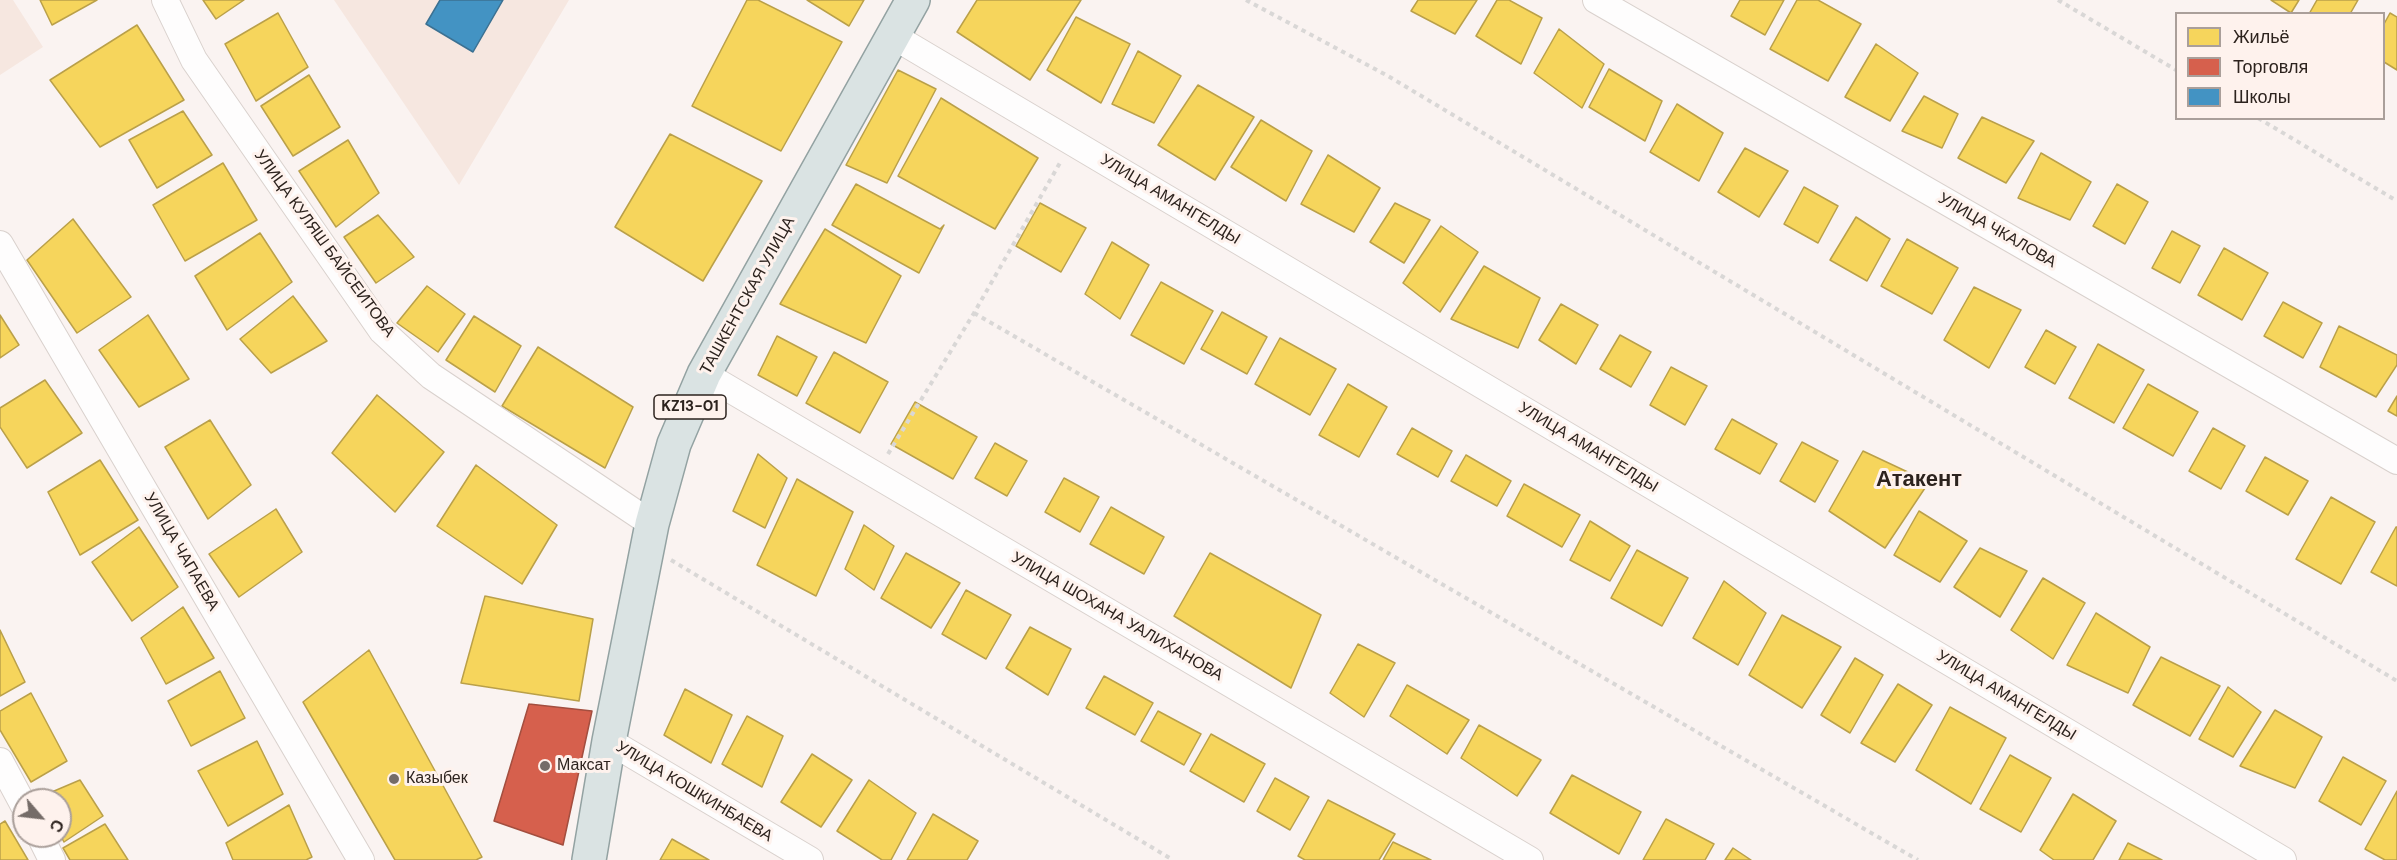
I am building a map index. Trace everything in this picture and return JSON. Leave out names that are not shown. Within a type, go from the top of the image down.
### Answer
[{"type":"main road","name":"ТАШКЕНТСКАЯ УЛИЦА","points":[[589,860],[609,741],[650,535],[674,444],[704,374],[913,0]]},
{"type":"street","name":"УЛИЦА КУЛЯШ БАЙСЕИТОВА","points":[[165,0],[194,60],[382,331],[431,376],[650,535]]},
{"type":"street","name":"УЛИЦА ЧКАЛОВА","points":[[1596,0],[2397,461]]},
{"type":"street","name":"УЛИЦА АМАНГЕЛДЫ","points":[[893,36],[2283,860]]},
{"type":"street","name":"УЛИЦА ЧАПАЕВА","points":[[0,244],[361,860]]},
{"type":"street","name":"УЛИЦА ШОХАНА УАЛИХАНОВА","points":[[704,374],[1530,860]]},
{"type":"street","name":"УЛИЦА КОШКИНБАЕВА","points":[[609,741],[810,860]]},
{"type":"street","points":[[0,761],[14,788]]},
{"type":"path","points":[[1246,0],[1398,82],[2397,681]]},
{"type":"path","points":[[2058,0],[2175,69]]},
{"type":"path","points":[[2261,120],[2397,201]]},
{"type":"path","points":[[876,475],[974,313],[1071,142]]},
{"type":"path","points":[[974,313],[1918,860]]},
{"type":"path","points":[[650,535],[1173,860]]},
{"type":"shaded area","points":[[0,0],[13,0],[43,47],[0,75]]},
{"type":"shaded area","points":[[334,0],[569,0],[459,185]]},
{"type":"building: Жильё","points":[[40,0],[97,0],[52,25]]},
{"type":"building: Жильё","points":[[203,0],[244,0],[216,19]]},
{"type":"building: Жильё","points":[[747,0],[758,0],[842,42],[781,151],[692,106]]},
{"type":"building: Жильё","points":[[807,0],[864,0],[849,26]]},
{"type":"building: Жильё","points":[[977,0],[1081,0],[1030,80],[957,32]]},
{"type":"building: Жильё","points":[[1418,0],[1477,0],[1455,34],[1411,11]]},
{"type":"building: Жильё","points":[[1497,0],[1509,0],[1542,18],[1521,64],[1476,36]]},
{"type":"building: Жильё","points":[[1740,0],[1784,0],[1765,35],[1731,16]]},
{"type":"building: Жильё","points":[[1797,0],[1818,0],[1861,24],[1828,81],[1770,49]]},
{"type":"building: Жильё","points":[[2271,0],[2299,0],[2289,12]]},
{"type":"building: Жильё","points":[[2317,0],[2358,0],[2351,12],[2310,12]]},
{"type":"building: Жильё","points":[[278,13],[308,67],[256,101],[225,44]]},
{"type":"building: Жильё","points":[[2390,13],[2397,17],[2397,70],[2385,63],[2385,22]]},
{"type":"building: Жильё","points":[[1076,17],[1130,44],[1101,103],[1047,70]]},
{"type":"building: Жильё","points":[[137,25],[184,100],[100,147],[50,80]]},
{"type":"building: Жильё","points":[[1559,29],[1604,64],[1582,108],[1534,73]]},
{"type":"building: Жильё","points":[[1876,44],[1918,73],[1890,121],[1845,97]]},
{"type":"building: Жильё","points":[[1138,51],[1181,76],[1154,123],[1112,104]]},
{"type":"building: Жильё","points":[[1609,69],[1662,101],[1645,141],[1589,107]]},
{"type":"building: Жильё","points":[[898,70],[936,89],[887,183],[846,165]]},
{"type":"building: Жильё","points":[[309,75],[340,127],[293,156],[261,106]]},
{"type":"building: Жильё","points":[[1198,85],[1254,117],[1215,180],[1158,145]]},
{"type":"building: Жильё","points":[[1924,96],[1958,114],[1942,148],[1902,131]]},
{"type":"building: Жильё","points":[[941,98],[1038,158],[995,229],[898,176]]},
{"type":"building: Жильё","points":[[1677,104],[1723,133],[1699,181],[1650,152]]},
{"type":"building: Жильё","points":[[183,111],[212,155],[157,188],[129,140]]},
{"type":"building: Жильё","points":[[1982,117],[2034,141],[2006,183],[1958,158]]},
{"type":"building: Жильё","points":[[1261,120],[1312,151],[1286,201],[1231,167]]},
{"type":"building: Жильё","points":[[670,134],[762,181],[703,281],[615,227]]},
{"type":"building: Жильё","points":[[348,140],[379,193],[336,227],[299,171]]},
{"type":"building: Жильё","points":[[1745,148],[1788,171],[1759,217],[1718,192]]},
{"type":"building: Жильё","points":[[2041,153],[2091,182],[2070,220],[2018,198]]},
{"type":"building: Жильё","points":[[1328,155],[1380,188],[1354,232],[1301,204]]},
{"type":"building: Жильё","points":[[223,163],[257,220],[185,261],[153,205]]},
{"type":"building: Жильё","points":[[856,184],[940,229],[944,225],[919,273],[832,225]]},
{"type":"building: Жильё","points":[[2117,184],[2148,202],[2125,244],[2093,226]]},
{"type":"building: Жильё","points":[[1804,187],[1838,206],[1818,243],[1784,224]]},
{"type":"building: Жильё","points":[[1040,203],[1086,228],[1061,272],[1016,246]]},
{"type":"building: Жильё","points":[[1395,203],[1430,220],[1404,263],[1370,242]]},
{"type":"building: Жильё","points":[[378,215],[414,257],[376,283],[344,237]]},
{"type":"building: Жильё","points":[[1856,217],[1890,239],[1867,281],[1830,260]]},
{"type":"building: Жильё","points":[[73,219],[131,297],[77,333],[27,260]]},
{"type":"building: Жильё","points":[[1441,226],[1478,252],[1440,312],[1403,283]]},
{"type":"building: Жильё","points":[[825,229],[901,276],[866,343],[780,304]]},
{"type":"building: Жильё","points":[[2172,231],[2200,246],[2180,283],[2152,268]]},
{"type":"building: Жильё","points":[[260,233],[292,282],[227,330],[195,276]]},
{"type":"building: Жильё","points":[[1907,239],[1958,268],[1932,314],[1881,286]]},
{"type":"building: Жильё","points":[[1112,242],[1149,265],[1120,319],[1085,294]]},
{"type":"building: Жильё","points":[[2224,248],[2268,273],[2242,320],[2198,295]]},
{"type":"building: Жильё","points":[[1484,266],[1540,298],[1518,348],[1451,319]]},
{"type":"building: Жильё","points":[[1161,282],[1213,311],[1184,364],[1131,335]]},
{"type":"building: Жильё","points":[[427,286],[465,314],[438,352],[397,323]]},
{"type":"building: Жильё","points":[[1974,287],[2021,310],[1989,368],[1944,340]]},
{"type":"building: Жильё","points":[[293,296],[327,341],[271,373],[240,339]]},
{"type":"building: Жильё","points":[[2283,302],[2322,323],[2303,358],[2264,336]]},
{"type":"building: Жильё","points":[[1561,304],[1598,325],[1576,364],[1539,340]]},
{"type":"building: Жильё","points":[[1222,312],[1267,337],[1247,374],[1201,349]]},
{"type":"building: Жильё","points":[[0,315],[19,345],[0,358]]},
{"type":"building: Жильё","points":[[148,315],[189,379],[139,407],[99,350]]},
{"type":"building: Жильё","points":[[474,316],[521,346],[495,392],[446,360]]},
{"type":"building: Жильё","points":[[2339,326],[2397,355],[2397,365],[2376,397],[2320,367]]},
{"type":"building: Жильё","points":[[2046,330],[2076,347],[2055,384],[2025,367]]},
{"type":"building: Жильё","points":[[1620,335],[1651,352],[1631,387],[1600,369]]},
{"type":"building: Жильё","points":[[777,336],[817,357],[797,396],[758,375]]},
{"type":"building: Жильё","points":[[1280,338],[1336,369],[1310,415],[1255,384]]},
{"type":"building: Жильё","points":[[2098,344],[2144,370],[2114,423],[2069,398]]},
{"type":"building: Жильё","points":[[538,347],[633,407],[605,468],[502,406]]},
{"type":"building: Жильё","points":[[834,352],[888,382],[860,433],[806,403]]},
{"type":"building: Жильё","points":[[1671,367],[1707,386],[1685,425],[1650,405]]},
{"type":"building: Жильё","points":[[45,380],[82,433],[27,468],[0,427],[0,408]]},
{"type":"building: Жильё","points":[[1348,384],[1387,407],[1359,457],[1319,435]]},
{"type":"building: Жильё","points":[[2148,384],[2198,412],[2173,456],[2123,428]]},
{"type":"building: Жильё","points":[[377,395],[444,452],[395,512],[332,453]]},
{"type":"building: Жильё","points":[[2397,396],[2397,416],[2388,411]]},
{"type":"building: Жильё","points":[[915,402],[977,437],[953,479],[891,444]]},
{"type":"building: Жильё","points":[[1732,419],[1777,444],[1760,474],[1715,449]]},
{"type":"building: Жильё","points":[[210,420],[251,485],[208,519],[165,447]]},
{"type":"building: Жильё","points":[[1412,428],[1452,451],[1438,477],[1397,454]]},
{"type":"building: Жильё","points":[[2213,428],[2245,446],[2221,489],[2189,471]]},
{"type":"building: Жильё","points":[[1802,442],[1838,461],[1815,502],[1780,481]]},
{"type":"building: Жильё","points":[[995,443],[1027,461],[1007,496],[975,478]]},
{"type":"building: Жильё","points":[[1863,451],[1929,482],[1885,548],[1829,511]]},
{"type":"building: Жильё","points":[[758,454],[787,478],[765,528],[733,511]]},
{"type":"building: Жильё","points":[[1466,455],[1511,481],[1497,506],[1451,481]]},
{"type":"building: Жильё","points":[[2265,457],[2308,481],[2288,515],[2246,491]]},
{"type":"building: Жильё","points":[[100,460],[138,520],[80,555],[48,492]]},
{"type":"building: Жильё","points":[[476,465],[557,525],[522,584],[437,526]]},
{"type":"building: Жильё","points":[[1064,478],[1099,497],[1080,532],[1045,512]]},
{"type":"building: Жильё","points":[[797,479],[853,512],[816,596],[757,565]]},
{"type":"building: Жильё","points":[[1524,484],[1580,515],[1562,547],[1507,516]]},
{"type":"building: Жильё","points":[[2331,497],[2375,522],[2341,584],[2296,559]]},
{"type":"building: Жильё","points":[[1111,507],[1164,537],[1144,574],[1090,544]]},
{"type":"building: Жильё","points":[[276,509],[302,552],[239,597],[209,554]]},
{"type":"building: Жильё","points":[[1919,511],[1967,541],[1940,582],[1894,555]]},
{"type":"building: Жильё","points":[[1590,521],[1630,546],[1610,581],[1570,560]]},
{"type":"building: Жильё","points":[[864,525],[894,546],[874,590],[845,569]]},
{"type":"building: Жильё","points":[[139,527],[178,587],[132,621],[92,562]]},
{"type":"building: Жильё","points":[[2397,527],[2397,586],[2371,572]]},
{"type":"building: Жильё","points":[[1980,548],[2027,571],[2000,617],[1954,587]]},
{"type":"building: Жильё","points":[[1637,550],[1688,578],[1662,626],[1611,598]]},
{"type":"building: Жильё","points":[[906,553],[960,583],[931,628],[881,598]]},
{"type":"building: Жильё","points":[[1210,553],[1321,615],[1291,688],[1174,616]]},
{"type":"building: Жильё","points":[[2043,578],[2085,603],[2053,659],[2011,630]]},
{"type":"building: Жильё","points":[[1724,581],[1766,613],[1738,665],[1693,638]]},
{"type":"building: Жильё","points":[[966,590],[1011,615],[986,659],[942,634]]},
{"type":"building: Жильё","points":[[485,596],[593,619],[579,701],[461,683]]},
{"type":"building: Жильё","points":[[183,607],[214,658],[166,684],[141,638]]},
{"type":"building: Жильё","points":[[2096,613],[2150,647],[2128,693],[2067,665]]},
{"type":"building: Жильё","points":[[1782,615],[1841,647],[1802,708],[1749,675]]},
{"type":"building: Жильё","points":[[1030,627],[1071,649],[1048,695],[1006,668]]},
{"type":"building: Жильё","points":[[0,630],[25,682],[0,696]]},
{"type":"building: Жильё","points":[[1358,644],[1395,663],[1364,717],[1330,693]]},
{"type":"building: Жильё","name":"Казыбек","points":[[369,650],[482,857],[476,860],[395,860],[303,702]]},
{"type":"building: Жильё","points":[[2161,657],[2220,686],[2190,736],[2133,705]]},
{"type":"building: Жильё","points":[[1855,658],[1883,675],[1850,733],[1821,715]]},
{"type":"building: Жильё","points":[[220,671],[245,718],[191,746],[168,701]]},
{"type":"building: Жильё","points":[[1104,676],[1153,703],[1135,735],[1086,708]]},
{"type":"building: Жильё","points":[[1898,684],[1932,705],[1895,762],[1861,743]]},
{"type":"building: Жильё","points":[[1407,685],[1469,720],[1447,754],[1390,716]]},
{"type":"building: Жильё","points":[[2228,687],[2261,712],[2233,757],[2199,739]]},
{"type":"building: Жильё","points":[[685,689],[732,715],[711,763],[664,735]]},
{"type":"building: Жильё","points":[[31,693],[67,761],[31,782],[0,730],[0,711]]},
{"type":"building: Жильё","points":[[1950,707],[2006,738],[1971,804],[1916,770]]},
{"type":"building: Жильё","points":[[2275,710],[2322,737],[2295,788],[2240,766]]},
{"type":"building: Жильё","points":[[1158,711],[1201,734],[1184,765],[1141,741]]},
{"type":"building: Жильё","points":[[747,716],[783,736],[762,787],[722,764]]},
{"type":"building: Жильё","points":[[1479,725],[1541,760],[1517,796],[1461,758]]},
{"type":"building: Жильё","points":[[1211,734],[1265,764],[1244,802],[1190,771]]},
{"type":"building: Жильё","points":[[257,741],[283,794],[228,826],[198,771]]},
{"type":"building: Жильё","points":[[812,754],[852,780],[821,827],[781,802]]},
{"type":"building: Жильё","points":[[2010,755],[2051,778],[2021,832],[1980,809]]},
{"type":"building: Жильё","points":[[2343,757],[2386,781],[2361,825],[2319,801]]},
{"type":"building: Жильё","points":[[1572,775],[1641,812],[1619,854],[1550,813]]},
{"type":"building: Жильё","points":[[1275,778],[1309,797],[1290,830],[1257,811]]},
{"type":"building: Жильё","points":[[80,780],[103,816],[72,837],[72,788],[61,788]]},
{"type":"building: Жильё","points":[[869,780],[916,813],[891,860],[882,860],[837,831]]},
{"type":"building: Жильё","points":[[2397,791],[2397,860],[2385,860],[2365,849]]},
{"type":"building: Жильё","points":[[2073,794],[2116,821],[2093,860],[2054,860],[2040,850]]},
{"type":"building: Жильё","points":[[1328,800],[1395,834],[1379,860],[1305,860],[1298,856]]},
{"type":"building: Жильё","points":[[289,805],[312,857],[306,860],[233,860],[226,843]]},
{"type":"building: Жильё","points":[[933,814],[978,841],[967,860],[907,860]]},
{"type":"building: Жильё","points":[[1666,819],[1714,844],[1705,860],[1643,860]]},
{"type":"building: Жильё","points":[[5,821],[12,833],[12,848],[21,848],[28,860],[0,860],[0,824]]},
{"type":"building: Жильё","points":[[105,824],[128,860],[70,860],[63,848],[72,848],[72,843]]},
{"type":"building: Жильё","points":[[672,839],[709,860],[660,860]]},
{"type":"building: Жильё","points":[[1393,842],[1431,860],[1383,860]]},
{"type":"building: Жильё","points":[[2128,843],[2162,860],[2119,860]]},
{"type":"building: Жильё","points":[[1733,848],[1751,860],[1725,860]]},
{"type":"building: Торговля","name":"Максат","points":[[529,704],[592,711],[563,845],[494,821]]},
{"type":"building: Школы","points":[[440,0],[503,0],[473,52],[426,24]]},
{"type":"place","name":"Максат","points":[[545,766]]},
{"type":"place","name":"Казыбек","points":[[394,779]]},
{"type":"district","name":"Атакент","points":[[1919,480]]}]
